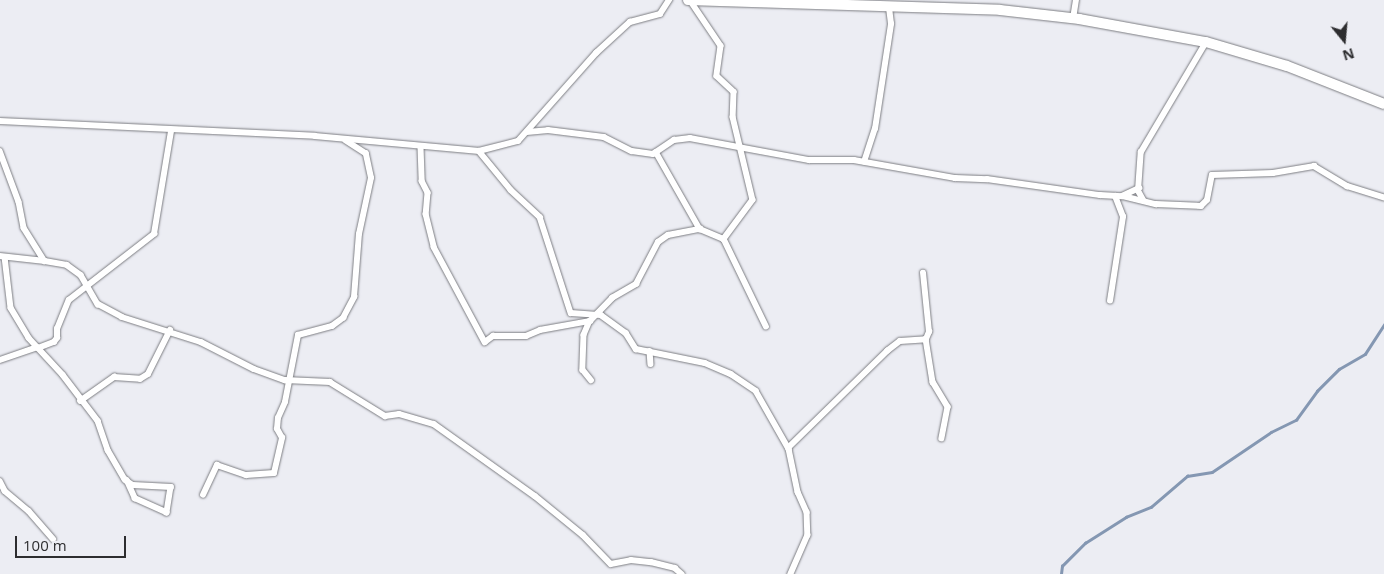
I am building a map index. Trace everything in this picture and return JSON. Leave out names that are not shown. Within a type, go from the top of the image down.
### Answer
[{"type":"highway","points":[[689,0],[1000,10],[1073,19],[1206,42],[1287,66],[1384,104]]},
{"type":"street","points":[[0,121],[344,139],[479,151],[518,141],[596,53],[630,22],[660,14],[669,0]]},
{"type":"street","points":[[689,0],[722,46],[717,76],[734,92],[733,117],[753,200],[724,239]]},
{"type":"street","points":[[1073,19],[1076,0]]},
{"type":"street","points":[[864,162],[875,129],[891,24],[889,6]]},
{"type":"street","points":[[1143,200],[1139,188],[1141,152],[1206,42]]},
{"type":"street","points":[[527,132],[548,130],[604,138],[632,151],[656,152],[674,140],[690,138],[809,160],[864,162],[955,178],[987,179],[1200,206],[1207,200],[1212,176],[1273,173],[1314,166],[1347,186],[1384,197]]},
{"type":"street","points":[[0,360],[54,342],[69,300],[154,234],[171,131]]},
{"type":"street","points":[[203,495],[217,465],[246,475],[274,473],[282,438],[277,429],[278,418],[289,380],[298,335],[332,326],[343,318],[354,297],[359,234],[371,178],[366,154],[344,139]]},
{"type":"street","points":[[421,147],[422,181],[428,193],[426,214],[434,247],[485,342],[493,336],[526,336],[540,330],[590,321],[598,315],[612,298],[636,284],[658,242],[668,235],[700,229],[724,239],[766,326]]},
{"type":"street","points":[[0,151],[19,202],[24,228],[45,261]]},
{"type":"street","points":[[479,151],[511,190],[540,217],[572,313],[598,315],[626,333],[636,349],[705,363],[730,374],[756,391],[788,448],[798,492],[807,512],[808,535],[791,574]]},
{"type":"street","points":[[656,152],[700,229]]},
{"type":"street","points":[[1122,196],[1139,188]]},
{"type":"street","points":[[1110,301],[1123,217],[1115,196]]},
{"type":"street","points":[[128,481],[133,486],[171,487],[167,513],[135,499],[128,481],[108,450],[101,426],[38,347],[11,308],[2,256],[67,265],[82,275],[86,286],[98,304],[122,317],[170,330],[201,342],[254,369],[289,380],[330,382],[385,416],[407,416],[434,424],[535,496],[583,535],[611,564],[631,560],[651,562],[674,568],[682,574]]},
{"type":"street","points":[[923,273],[929,332],[926,339],[934,382],[948,407],[942,438]]},
{"type":"street","points":[[590,321],[584,335],[583,370],[591,380]]},
{"type":"street","points":[[80,401],[114,377],[140,379],[148,374],[170,330]]},
{"type":"street","points":[[788,448],[887,351],[900,341],[926,339]]},
{"type":"street","points":[[650,351],[651,364]]},
{"type":"street","points":[[0,481],[5,491],[29,511],[53,539]]},
{"type":"waterway","points":[[1061,574],[1062,566],[1085,543],[1126,517],[1151,507],[1187,476],[1212,472],[1271,432],[1296,420],[1317,391],[1339,369],[1365,354],[1384,325]]}]
